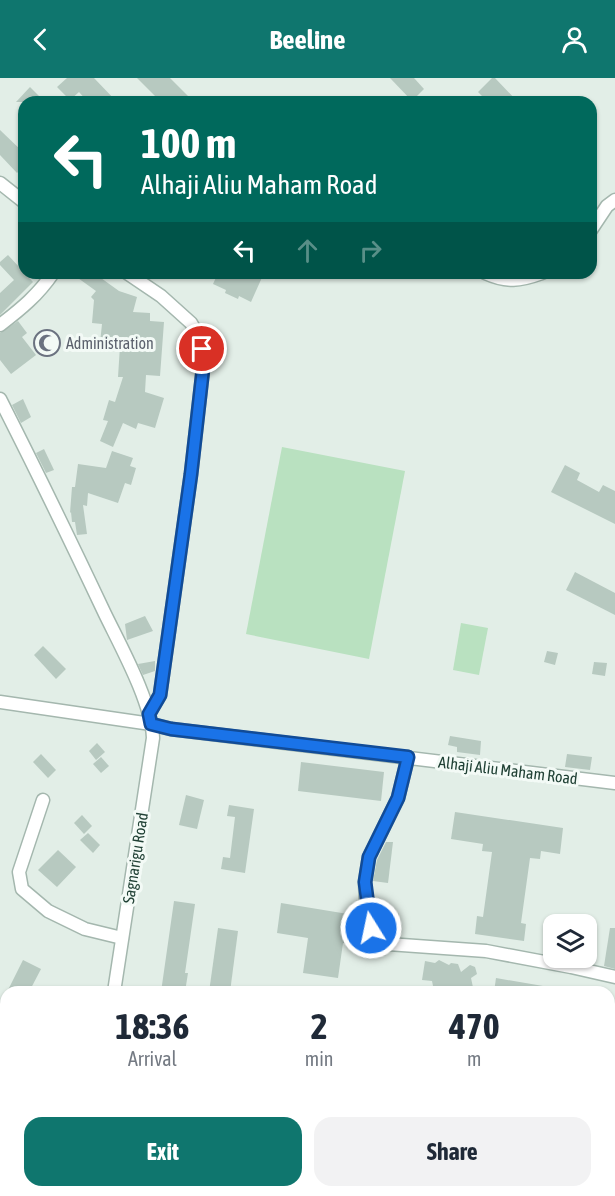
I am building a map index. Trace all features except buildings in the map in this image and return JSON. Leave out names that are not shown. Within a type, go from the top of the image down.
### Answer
[{"type":"street","points":[[0,183],[18,197]]},
{"type":"street","points":[[597,221],[607,206],[615,200]]},
{"type":"street","points":[[0,325],[30,302],[49,279]]},
{"type":"street","points":[[136,279],[165,299],[191,323],[198,335],[204,360],[163,677],[158,700],[150,719]]},
{"type":"street","points":[[500,279],[527,279]]},
{"type":"street","points":[[0,399],[128,661],[150,719]]},
{"type":"street","name":"Alhaji Aliu Maham Road","points":[[0,702],[150,719],[171,729],[615,783]]},
{"type":"street","name":"Sagnarigu Road","points":[[115,986],[153,738],[150,719]]},
{"type":"street","points":[[408,757],[398,798],[369,857],[366,874],[365,892],[369,918],[378,941],[388,944],[486,951],[615,977]]},
{"type":"street","points":[[43,800],[20,872],[22,889],[48,911],[85,929],[122,938]]},
{"type":"green space","points":[[282,447],[405,471],[369,659],[246,634]]},
{"type":"green space","points":[[461,623],[488,628],[479,675],[453,670]]},
{"type":"place","name":"Administration","points":[[47,343]]},
{"type":"route","points":[[202,349],[204,360],[191,474],[160,695],[149,714],[151,724],[163,728],[408,757],[398,798],[369,857],[365,882],[371,928]]}]
